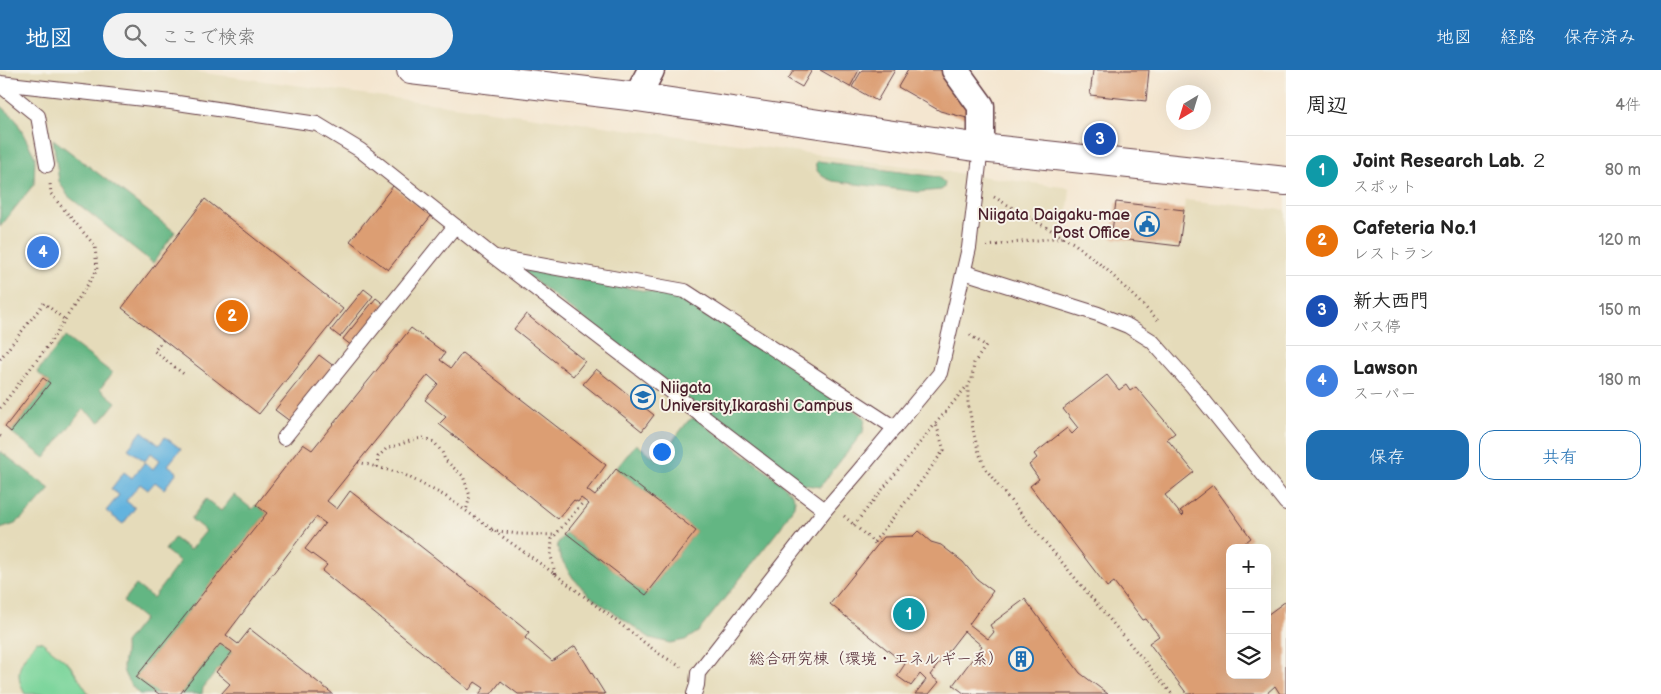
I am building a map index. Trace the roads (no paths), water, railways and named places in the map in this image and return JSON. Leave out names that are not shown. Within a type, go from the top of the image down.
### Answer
[{"type":"street","points":[[637,97],[651,70]]},
{"type":"street","points":[[955,70],[981,106],[982,148]]},
{"type":"street","points":[[423,71],[637,97],[982,148],[1286,181]]},
{"type":"lane","points":[[0,84],[38,116],[47,165]]},
{"type":"lane","points":[[0,84],[171,102],[317,124],[360,150],[493,256],[828,507]]},
{"type":"lane","points":[[694,694],[698,672],[828,507],[940,373],[969,248],[982,148]]},
{"type":"lane","points":[[284,438],[455,226]]},
{"type":"lane","points":[[493,256],[685,291],[895,428]]},
{"type":"lane","points":[[964,272],[1098,314],[1128,326],[1152,341],[1193,387],[1286,503]]},
{"type":"water","points":[[142,431],[159,445],[165,437],[181,449],[168,465],[177,472],[164,489],[155,482],[148,490],[140,484],[126,501],[135,508],[123,524],[106,511],[119,495],[111,489],[124,472],[132,478],[145,462],[153,469],[160,460],[151,453],[145,461],[128,449]]},
{"type":"place","name":"新大西門","points":[[1100,139]]},
{"type":"place","name":"Niigata Daigaku-mae Post Office","points":[[1147,224]]},
{"type":"place","name":"Lawson","points":[[43,252]]},
{"type":"place","name":"Cafeteria No.1","points":[[232,316]]},
{"type":"place","name":"Niigata University,Ikarashi Campus","points":[[643,397]]},
{"type":"place","name":"Joint Research Lab. ２","points":[[909,614]]},
{"type":"place","name":"総合研究棟（環境・エネルギー系）","points":[[1021,659]]}]
